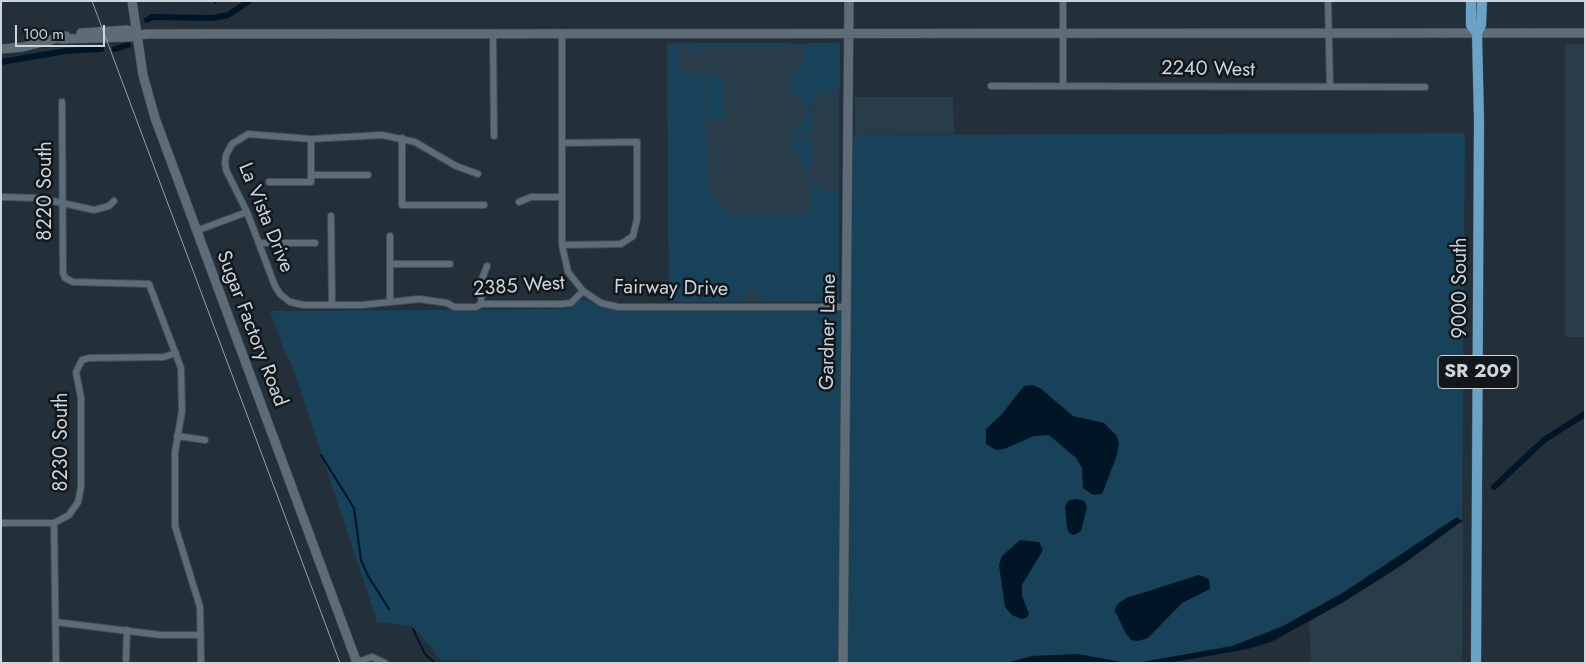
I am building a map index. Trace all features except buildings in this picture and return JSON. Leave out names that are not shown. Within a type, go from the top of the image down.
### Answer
[{"type":"main road","name":"9000 South","points":[[1471,1],[1471,25],[1476,34],[1479,120],[1476,663]]},
{"type":"main road","name":"9000 South","points":[[1476,34],[1482,25],[1482,1]]},
{"type":"street","name":"Sugar Factory Road","points":[[132,1],[143,76],[150,102],[196,231],[357,662]]},
{"type":"street","name":"Gardner Lane","points":[[843,663],[849,1]]},
{"type":"street","points":[[1063,1],[1063,86]]},
{"type":"street","points":[[1328,1],[1330,87]]},
{"type":"street","points":[[1,49],[61,39],[67,35],[103,30],[128,30],[137,34],[1585,33]]},
{"type":"street","points":[[493,34],[494,136]]},
{"type":"street","name":"Fairway Drive","points":[[562,34],[562,245],[568,272],[582,291],[601,303],[618,307],[847,307]]},
{"type":"street","name":"2240 West","points":[[991,86],[1425,87]]},
{"type":"street","name":"8220 South","points":[[62,102],[62,268],[65,278],[73,282],[149,284],[176,353]]},
{"type":"street","name":"La Vista Drive","points":[[454,307],[447,303],[420,299],[371,304],[332,305],[297,304],[286,299],[275,286],[247,212],[226,170],[226,155],[232,144],[248,134],[311,139],[382,135],[402,138],[426,147],[456,166],[478,174]]},
{"type":"street","points":[[402,138],[402,205],[484,205]]},
{"type":"street","points":[[311,139],[311,178]]},
{"type":"street","points":[[562,143],[637,142],[637,219],[633,236],[620,244],[562,245]]},
{"type":"street","points":[[269,182],[368,175]]},
{"type":"street","points":[[1,197],[39,198],[72,207],[94,210],[109,206],[114,201]]},
{"type":"street","points":[[519,202],[531,198],[562,197]]},
{"type":"street","points":[[196,231],[247,212]]},
{"type":"street","points":[[331,216],[332,305]]},
{"type":"street","points":[[390,236],[390,301]]},
{"type":"street","points":[[259,243],[315,244]]},
{"type":"street","points":[[390,264],[450,264]]},
{"type":"street","points":[[481,304],[482,279],[487,266]]},
{"type":"street","name":"2385 West","points":[[454,307],[476,307],[481,304],[571,303],[582,291]]},
{"type":"street","points":[[176,353],[181,368],[182,382],[182,411],[177,436],[176,533],[199,601],[201,663]]},
{"type":"street","name":"8230 South","points":[[54,523],[69,515],[78,502],[80,495],[81,398],[76,372],[79,363],[89,358],[164,357],[176,353]]},
{"type":"street","points":[[177,436],[204,440]]},
{"type":"street","points":[[1,523],[54,523],[56,663]]},
{"type":"street","points":[[55,622],[172,635],[201,635]]},
{"type":"street","points":[[126,659],[128,630]]},
{"type":"street","points":[[357,662],[372,657],[385,663]]},
{"type":"shaded area","points":[[667,43],[839,44],[839,301],[669,302]]},
{"type":"shaded area","points":[[667,43],[678,45],[679,62],[684,71],[691,74],[703,74],[703,129],[708,134],[707,186],[728,215],[812,214],[812,181],[822,191],[839,192],[839,301],[758,302],[758,291],[748,290],[748,302],[669,302]]},
{"type":"shaded area","points":[[789,43],[795,44],[795,49],[792,53],[793,48],[696,48],[693,53],[690,53],[688,44]]},
{"type":"shaded area","points":[[808,43],[837,43],[840,45],[840,92],[821,93],[812,105],[791,93],[791,74],[803,65],[805,45]]},
{"type":"shaded area","points":[[1565,44],[1585,44],[1585,337],[1565,337]]},
{"type":"shaded area","points":[[705,74],[718,75],[724,80],[724,120],[708,120],[708,132],[705,129]]},
{"type":"shaded area","points":[[855,97],[953,97],[954,134],[855,135]]},
{"type":"shaded area","points":[[802,102],[812,107],[811,135],[793,135],[792,124],[794,123],[797,127],[806,121],[806,110],[802,110]]},
{"type":"shaded area","points":[[1465,133],[1462,521],[1374,583],[1271,642],[1248,649],[1168,663],[487,663],[477,660],[443,660],[437,657],[433,649],[412,626],[377,622],[293,368],[283,348],[270,311],[559,309],[568,308],[582,299],[616,310],[841,311],[841,314],[848,314],[853,135]]},
{"type":"shaded area","points":[[792,140],[811,140],[811,168],[805,172],[801,171],[801,156],[792,151]]},
{"type":"shaded area","points":[[1032,385],[1040,388],[1073,416],[1104,423],[1116,435],[1119,443],[1117,455],[1102,494],[1093,495],[1083,488],[1082,468],[1076,458],[1049,435],[1034,436],[1004,449],[996,450],[986,444],[986,429],[1001,415],[1024,386]]},
{"type":"shaded area","points":[[1069,500],[1084,501],[1087,507],[1081,531],[1074,535],[1069,533],[1067,528],[1065,506]]},
{"type":"shaded area","points":[[1457,517],[1462,521],[1402,565],[1342,603],[1271,642],[1248,649],[1168,663],[1136,663],[1232,646],[1281,627],[1344,592]]},
{"type":"shaded area","points":[[1458,520],[1463,525],[1462,663],[1311,663],[1309,622]]},
{"type":"shaded area","points":[[1020,540],[1039,542],[1043,550],[1022,585],[1022,596],[1029,614],[1026,618],[1021,619],[1012,615],[1005,607],[999,565],[1002,556]]},
{"type":"shaded area","points":[[1199,575],[1209,579],[1210,589],[1182,603],[1148,638],[1138,641],[1131,640],[1115,611],[1119,603],[1126,598]]},
{"type":"shaded area","points":[[1078,654],[1127,663],[1006,663],[1032,656]]},
{"type":"waterway","points":[[147,20],[152,17],[213,18],[228,15],[249,1]]},
{"type":"waterway","points":[[115,49],[128,45]]},
{"type":"waterway","points":[[1,62],[66,51],[101,49]]},
{"type":"waterway","points":[[1494,487],[1544,440],[1585,414]]},
{"type":"waterway","points":[[321,455],[354,508],[361,560],[368,576],[389,609]]},
{"type":"waterway","points":[[413,629],[425,654],[435,663]]},
{"type":"tram line","points":[[92,1],[340,663]]}]
